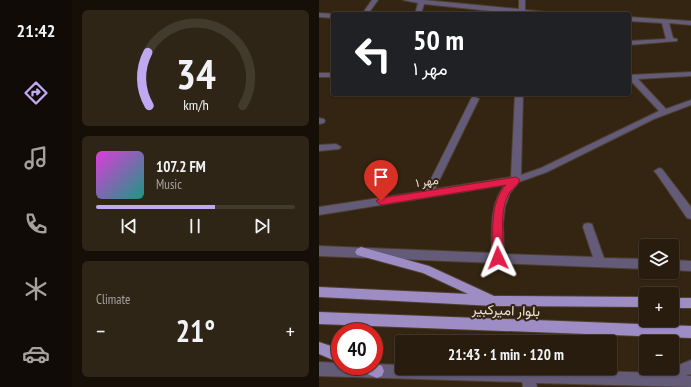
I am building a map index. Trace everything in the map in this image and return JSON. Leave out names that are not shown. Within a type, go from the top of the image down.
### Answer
[{"type":"main road","points":[[361,252],[425,269],[494,301]]},
{"type":"main road","name":"بلوار امیرکبیر","points":[[319,292],[494,301],[639,302]]},
{"type":"main road","points":[[679,303],[691,303]]},
{"type":"main road","name":"بلوار امیرکبیر","points":[[319,318],[691,332]]},
{"type":"main road","points":[[319,348],[331,353]]},
{"type":"street","points":[[366,12],[375,0]]},
{"type":"street","points":[[406,0],[513,12]]},
{"type":"street","points":[[522,0],[522,12]]},
{"type":"street","points":[[418,12],[421,2]]},
{"type":"street","points":[[319,15],[331,16]]},
{"type":"street","points":[[631,19],[691,23]]},
{"type":"street","points":[[631,43],[673,41],[665,22]]},
{"type":"street","points":[[631,77],[691,74]]},
{"type":"street","points":[[319,75],[331,75]]},
{"type":"street","points":[[631,77],[664,112]]},
{"type":"street","points":[[498,258],[500,205],[506,190],[516,180],[519,96]]},
{"type":"street","points":[[428,194],[475,99]]},
{"type":"street","name":"مهر ۱","points":[[319,211],[516,180],[543,170],[612,136],[664,112],[690,102]]},
{"type":"street","points":[[319,148],[336,147]]},
{"type":"street","points":[[659,171],[691,215]]},
{"type":"street","points":[[588,227],[600,262]]},
{"type":"street","points":[[319,250],[639,264]]},
{"type":"street","points":[[679,266],[691,266]]},
{"type":"street","points":[[659,380],[691,367]]},
{"type":"street","points":[[319,369],[331,369]]},
{"type":"street","points":[[383,369],[529,381],[659,380],[691,383]]},
{"type":"route","points":[[381,201],[516,180],[506,190],[500,205],[498,258]]}]
